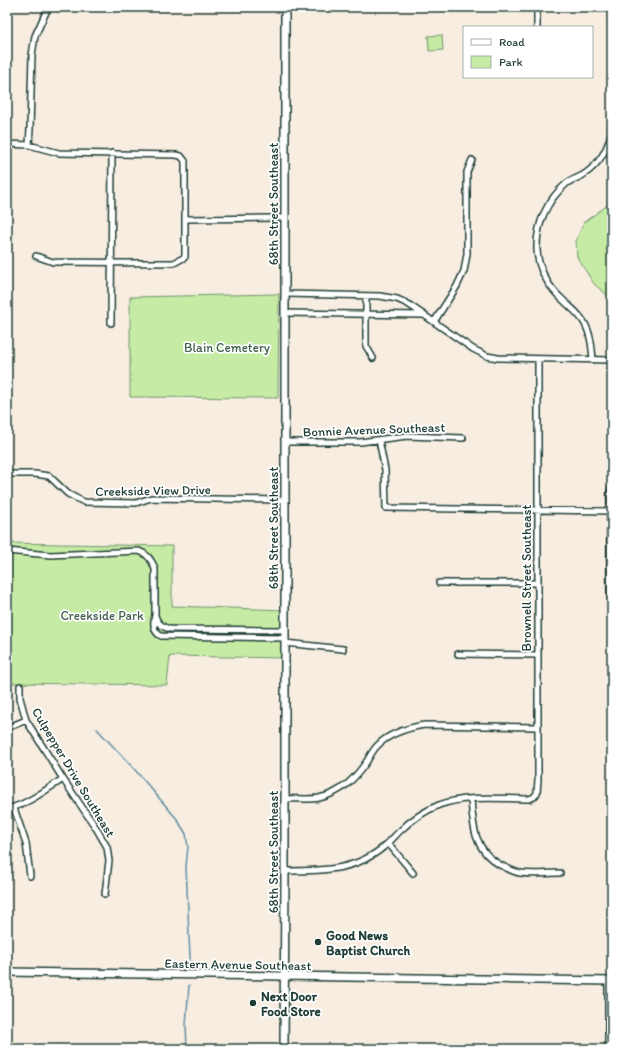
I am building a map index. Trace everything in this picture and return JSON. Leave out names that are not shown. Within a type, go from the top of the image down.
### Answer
[{"type":"main road","name":"68th Street Southeast","points":[[284,1049],[286,500],[285,7]]},
{"type":"main road","name":"Eastern Avenue Southeast","points":[[7,972],[610,981]]},
{"type":"street","points":[[29,145],[32,55],[35,36],[47,10],[50,7]]},
{"type":"street","points":[[537,7],[537,26]]},
{"type":"street","points":[[611,7],[612,21]]},
{"type":"street","points":[[593,360],[591,341],[585,324],[572,308],[554,292],[541,268],[537,252],[537,238],[539,224],[551,200],[568,182],[593,168],[601,159],[611,141],[612,128]]},
{"type":"street","points":[[7,144],[29,145],[59,153],[112,153],[182,156],[185,161],[185,257],[174,263],[112,263],[53,262],[36,256]]},
{"type":"street","points":[[111,323],[112,153]]},
{"type":"street","points":[[434,322],[464,271],[466,254],[467,172],[472,160]]},
{"type":"street","points":[[185,219],[286,218]]},
{"type":"street","points":[[286,294],[380,296],[397,299],[408,304],[473,349],[487,356],[498,358],[612,360]]},
{"type":"street","points":[[366,296],[366,346],[374,358]]},
{"type":"street","points":[[285,313],[423,315]]},
{"type":"street","name":"Brownell Street Southeast","points":[[471,799],[530,799],[534,798],[537,793],[538,358]]},
{"type":"street","name":"Bonnie Avenue Southeast","points":[[286,442],[342,443],[408,436],[463,438]]},
{"type":"street","points":[[379,440],[385,470],[386,508],[611,511]]},
{"type":"street","name":"Creekside View Drive","points":[[7,474],[35,474],[49,476],[68,494],[84,502],[136,503],[151,498],[286,500]]},
{"type":"street","points":[[612,485],[610,492],[612,618]]},
{"type":"street","points":[[7,551],[50,555],[131,551],[145,553],[153,563],[155,570],[154,627],[158,635],[161,636],[285,641],[342,649]]},
{"type":"street","points":[[439,583],[537,583]]},
{"type":"street","points":[[155,615],[158,622],[163,627],[170,630],[285,630]]},
{"type":"street","points":[[458,654],[537,655]]},
{"type":"street","name":"Culpepper Drive Southeast","points":[[20,686],[20,698],[26,720],[107,847],[109,861],[105,894]]},
{"type":"street","points":[[7,728],[26,720]]},
{"type":"street","points":[[285,799],[319,798],[343,788],[351,782],[377,746],[394,733],[409,727],[424,725],[537,727]]},
{"type":"street","points":[[7,810],[14,808],[63,779]]},
{"type":"street","points":[[285,871],[337,869],[355,864],[388,843],[400,831],[424,812],[446,803],[471,799],[473,822],[478,841],[482,849],[493,861],[508,869],[520,873],[560,873]]},
{"type":"street","points":[[14,808],[26,843],[30,876]]},
{"type":"street","points":[[388,843],[413,873]]},
{"type":"street","points":[[608,1049],[610,981]]},
{"type":"green space","points":[[442,35],[443,50],[429,51],[428,36]]},
{"type":"green space","points":[[612,202],[612,299],[594,284],[577,257],[576,241],[584,222]]},
{"type":"green space","name":"Blain Cemetery","points":[[279,294],[278,398],[130,397],[130,297]]},
{"type":"green space","name":"Creekside Park","points":[[7,543],[172,546],[172,606],[285,610],[285,658],[170,656],[167,685],[7,683]]},
{"type":"waterway","points":[[97,729],[136,771],[177,819],[186,834],[188,847],[186,866],[190,965]]},
{"type":"waterway","points":[[187,1049],[186,1025],[189,985]]},
{"type":"place","name":"Good News Baptist Church","points":[[318,942]]},
{"type":"place","name":"Next Door Food Store","points":[[253,1003]]}]
